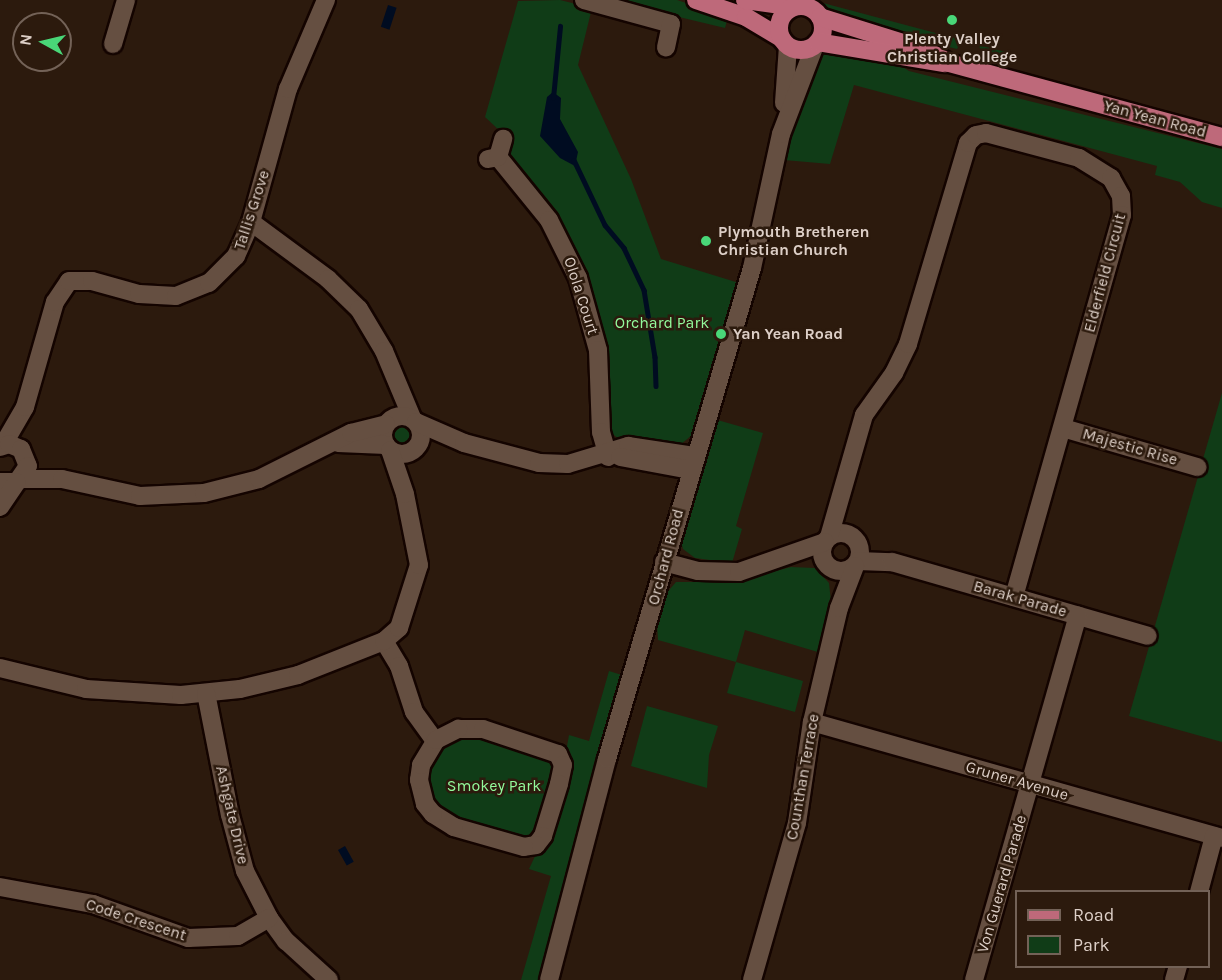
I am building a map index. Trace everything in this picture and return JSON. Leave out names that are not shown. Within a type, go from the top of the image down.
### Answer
[{"type":"main road","points":[[696,0],[746,17],[798,50],[816,43],[823,30],[820,17],[807,7],[745,0]]},
{"type":"main road","points":[[784,42],[781,19],[794,7]]},
{"type":"main road","name":"Yan Yean Road","points":[[820,17],[925,50],[949,63]]},
{"type":"main road","name":"Yan Yean Road","points":[[816,43],[864,47],[913,61],[949,63],[1222,137]]},
{"type":"street","points":[[113,44],[126,0]]},
{"type":"street","name":"Tallis Grove","points":[[2,446],[25,407],[55,302],[69,281],[92,281],[139,294],[176,296],[194,292],[224,271],[248,231],[288,90],[326,0]]},
{"type":"street","points":[[584,0],[672,24],[666,46]]},
{"type":"street","name":"Orchard Road","points":[[781,134],[784,42]]},
{"type":"street","name":"Orchard Road","points":[[549,980],[692,463],[752,268],[781,134],[816,43]]},
{"type":"street","name":"Elderfield Circuit","points":[[827,539],[864,415],[905,353],[965,149],[971,139],[981,134],[1089,162],[1112,178],[1121,196],[1120,227],[1014,597]]},
{"type":"street","name":"Olola Court","points":[[503,139],[493,158],[549,220],[578,278],[598,350],[603,455]]},
{"type":"street","points":[[248,231],[291,253],[328,279],[359,309],[379,341],[389,369],[422,433],[405,494]]},
{"type":"street","points":[[0,668],[110,692],[206,693],[298,675],[384,641],[404,619],[419,565],[405,494],[388,448],[389,369]]},
{"type":"street","name":"Tallis Grove","points":[[13,481],[28,466],[25,453],[25,407]]},
{"type":"street","points":[[0,507],[13,481],[62,479],[140,496],[204,493],[259,479],[368,427],[387,423],[399,416],[414,420],[464,443],[539,463],[568,464],[603,455],[692,463]]},
{"type":"street","name":"Majestic Rise","points":[[1063,428],[1197,467]]},
{"type":"street","points":[[333,443],[388,448],[402,455],[416,448],[464,443]]},
{"type":"street","points":[[2,446],[16,446],[62,479]]},
{"type":"street","name":"Elderfield Circuit","points":[[843,486],[853,538]]},
{"type":"street","points":[[664,562],[725,573],[785,558],[827,539],[853,538],[857,563],[844,571],[785,558]]},
{"type":"street","name":"Barak Parade","points":[[853,538],[892,562],[1148,636]]},
{"type":"street","points":[[827,539],[822,554],[830,567]]},
{"type":"street","name":"Barak Parade","points":[[857,563],[892,562]]},
{"type":"street","name":"Counthan Terrace","points":[[752,980],[797,824],[812,722],[839,608],[857,563]]},
{"type":"street","name":"Counthan Terrace","points":[[830,567],[839,608]]},
{"type":"street","name":"Von Guerard Parade","points":[[974,980],[1078,616]]},
{"type":"street","points":[[384,641],[399,666],[414,712],[435,741]]},
{"type":"street","name":"Ashgate Drive","points":[[206,693],[237,845],[269,918],[286,941],[328,980]]},
{"type":"street","name":"Gruner Avenue","points":[[812,722],[1218,837]]},
{"type":"street","points":[[458,729],[483,729],[558,754],[562,772],[540,842],[524,847],[508,843],[454,828],[433,814],[425,804],[419,780],[421,765],[435,741],[458,729]]},
{"type":"street","points":[[1199,890],[1218,837]]},
{"type":"street","name":"Code Crescent","points":[[0,887],[100,906],[188,938],[238,936],[269,918]]},
{"type":"green space","name":"Orchard Park","points":[[560,0],[592,8],[578,65],[631,179],[661,259],[739,283],[692,435],[680,445],[619,439],[610,432],[604,349],[511,162],[509,132],[500,131],[485,117],[518,1]]},
{"type":"green space","points":[[608,0],[677,0],[728,17],[725,28]]},
{"type":"green space","points":[[823,3],[962,40],[957,49],[895,34],[828,12]]},
{"type":"green space","points":[[978,45],[1006,52],[1004,62],[984,54]]},
{"type":"green space","points":[[828,52],[895,62],[909,71],[1222,149],[1222,208],[1202,202],[1180,182],[1155,175],[1157,166],[854,85],[830,164],[784,160],[815,61]]},
{"type":"green space","points":[[1222,393],[1222,742],[1129,716]]},
{"type":"green space","points":[[714,419],[763,433],[736,526],[742,529],[732,563],[695,558],[683,549],[680,538]]},
{"type":"green space","points":[[399,427],[405,427],[410,435],[408,441],[399,443],[394,438],[394,432]]},
{"type":"green space","points":[[791,567],[815,568],[829,583],[831,602],[821,653],[745,630],[736,662],[658,640],[657,623],[664,596],[676,582],[730,582]]},
{"type":"green space","points":[[736,662],[803,681],[795,712],[727,693]]},
{"type":"green space","points":[[609,671],[625,676],[539,980],[521,980],[551,876],[529,869],[536,854],[550,840],[569,735],[589,741]]},
{"type":"green space","points":[[647,706],[718,726],[709,755],[707,788],[631,766]]},
{"type":"green space","name":"Smokey Park","points":[[472,734],[547,755],[555,765],[537,834],[529,839],[464,824],[434,806],[426,783],[432,757],[449,739]]},
{"type":"water","points":[[388,5],[397,8],[389,30],[381,27]]},
{"type":"water","points":[[553,92],[561,98],[560,119],[578,152],[575,166],[560,158],[540,136],[547,97]]},
{"type":"water","points":[[345,846],[354,862],[347,866],[338,850]]},
{"type":"waterway","points":[[553,98],[560,26]]},
{"type":"waterway","points":[[574,160],[605,225],[624,248],[644,290],[655,357],[656,386]]},
{"type":"place","name":"Plenty Valley Christian College","points":[[952,20]]},
{"type":"place","name":"Plymouth Bretheren Christian Church","points":[[706,241]]},
{"type":"place","name":"Yan Yean Road","points":[[721,334]]}]
